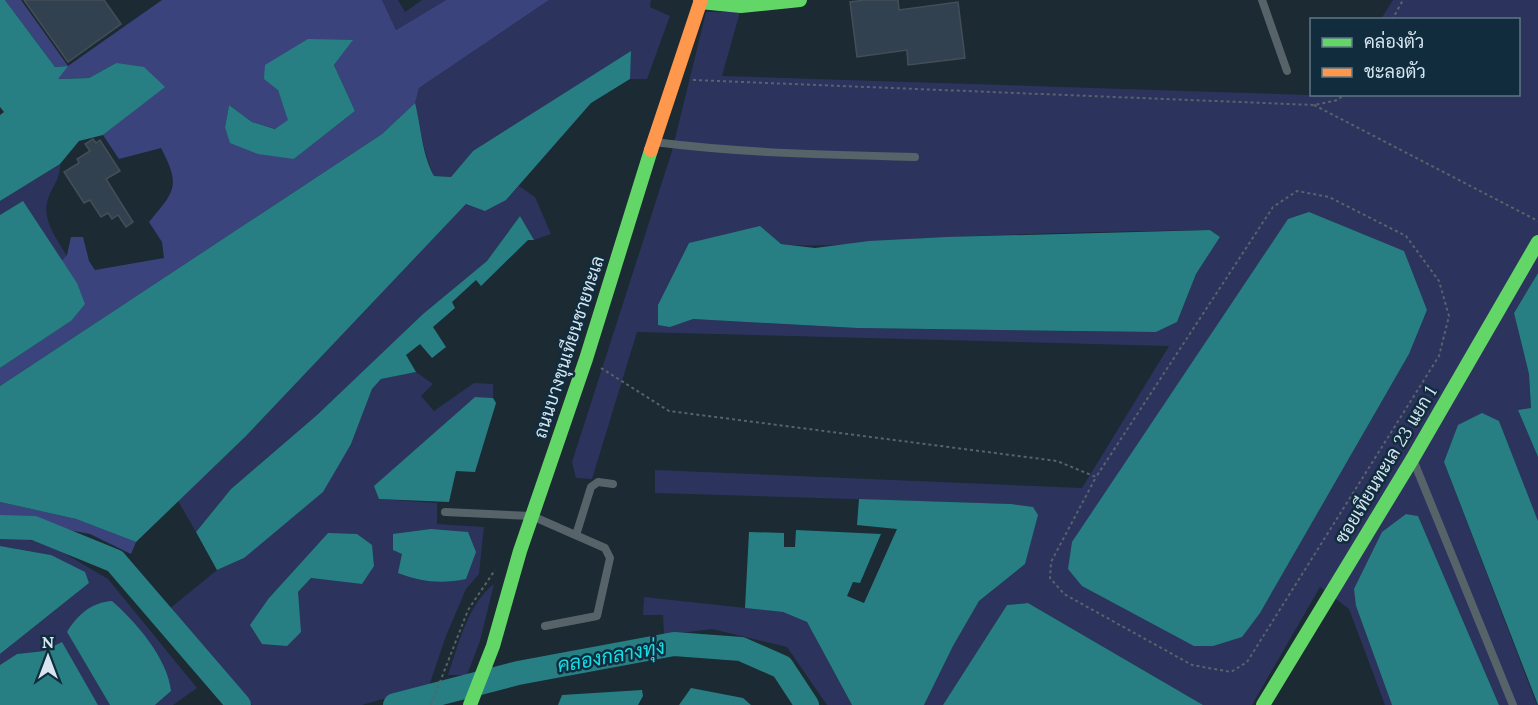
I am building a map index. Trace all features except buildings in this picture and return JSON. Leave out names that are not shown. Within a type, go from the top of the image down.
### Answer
[{"type":"main road","points":[[700,1],[741,6],[800,0]]},
{"type":"main road","name":"ถนนบางขุนเทียนชายทะเล","points":[[470,705],[493,646],[532,516],[586,359],[653,142],[700,1]]},
{"type":"main road","name":"ซอยเทียนทะเล 23 แยก 1","points":[[1263,705],[1413,458],[1538,243]]},
{"type":"lane","points":[[1262,0],[1287,71]]},
{"type":"lane","points":[[653,142],[806,154],[915,157]]},
{"type":"lane","points":[[1413,458],[1513,705]]},
{"type":"lane","points":[[576,535],[591,487],[598,482],[613,484]]},
{"type":"lane","points":[[446,512],[532,516],[605,548],[609,554],[597,616],[545,626]]},
{"type":"path","points":[[1393,18],[1403,0]]},
{"type":"path","points":[[674,79],[1314,105],[1338,100],[1342,96]]},
{"type":"path","points":[[1314,105],[1538,220]]},
{"type":"path","points":[[1297,191],[1329,197],[1406,236],[1439,281],[1449,316],[1439,356],[1247,662],[1232,672],[1192,665],[1065,594],[1050,578],[1050,562],[1096,477],[1273,207],[1297,191]]},
{"type":"path","points":[[586,359],[669,411],[1057,461],[1096,477]]},
{"type":"path","points":[[431,705],[448,657]]},
{"type":"shaded area","points":[[0,0],[5,0],[55,67],[68,66],[58,79],[89,78],[116,63],[144,67],[165,87],[103,135],[79,141],[60,164],[0,201],[0,115],[4,112],[0,107]]},
{"type":"shaded area","points":[[5,0],[21,0],[68,66],[162,0],[382,0],[396,30],[446,0],[549,0],[419,88],[415,103],[382,134],[0,386],[0,368],[71,321],[77,283],[61,261],[67,255],[71,237],[83,237],[89,261],[95,270],[164,258],[162,242],[149,222],[165,203],[172,188],[171,171],[161,148],[119,159],[103,135],[164,87],[116,63],[89,78],[57,79],[67,66],[55,67]],"holes":[[[352,41],[334,65],[355,111],[294,159],[225,127],[229,105],[252,122],[276,129],[289,120],[278,90]]]},
{"type":"shaded area","points":[[382,0],[398,0],[405,12],[422,0],[446,0],[396,30]]},
{"type":"shaded area","points":[[549,0],[651,0],[650,7],[670,16],[647,79],[630,79],[630,52],[473,151],[451,177],[434,176],[417,117],[415,102],[419,88]]},
{"type":"shaded area","points":[[1393,0],[1538,0],[1538,273],[1514,313],[1529,374],[1531,408],[1518,410],[1538,457],[1538,521],[1499,421],[1444,462],[1537,705],[1499,705],[1418,516],[1406,514],[1356,606],[1392,705],[1385,705],[1349,609],[1320,587],[1252,705],[1203,705],[1028,603],[1007,605],[943,705],[924,705],[953,646],[979,601],[1025,564],[1011,504],[655,493],[655,470],[1082,488],[1169,346],[637,332],[592,479],[576,478],[572,462],[672,151],[706,12],[740,12],[722,76],[1307,95],[1520,96],[1520,18],[1382,18]],"holes":[[[1210,230],[1220,237],[1196,274],[1177,322],[1156,332],[857,328],[693,319],[781,244],[835,245],[926,238]],[[1417,287],[1427,310],[1409,354],[1260,613]]]},
{"type":"shaded area","points":[[308,39],[353,40],[334,65],[355,111],[294,159],[258,154],[230,143],[225,127],[229,105],[252,122],[275,129],[288,120],[278,90],[264,79],[265,65]]},
{"type":"shaded area","points":[[631,51],[630,79],[591,103],[506,200],[485,211],[466,204],[246,436],[136,542],[76,519],[0,502],[0,386],[382,134],[415,103],[430,168],[434,176],[451,177],[473,151]]},
{"type":"shaded area","points":[[60,164],[59,174],[46,206],[51,229],[67,256],[61,261],[23,202],[0,215],[0,201]]},
{"type":"shaded area","points":[[519,186],[535,197],[551,234],[534,240],[520,216],[487,261],[423,314],[317,415],[231,489],[196,532],[178,501],[246,436],[466,204],[506,200]]},
{"type":"shaded area","points":[[23,201],[77,283],[85,304],[71,321],[0,368],[0,215]]},
{"type":"shaded area","points":[[1309,212],[1404,251],[1427,310],[1409,354],[1260,613],[1242,637],[1213,646],[1194,646],[1082,586],[1068,569],[1072,542],[1288,219]]},
{"type":"shaded area","points":[[520,216],[534,240],[528,240],[481,286],[476,280],[452,302],[455,308],[433,327],[446,347],[432,358],[420,344],[406,355],[416,372],[381,379],[372,389],[351,444],[323,492],[244,558],[217,570],[196,532],[231,489],[317,415],[423,314],[487,261]]},
{"type":"shaded area","points":[[760,226],[781,244],[815,248],[869,241],[946,237],[1210,230],[1220,237],[1196,274],[1177,322],[1156,332],[857,328],[693,319],[670,327],[658,325],[658,305],[689,243]]},
{"type":"shaded area","points":[[1538,273],[1538,457],[1518,410],[1531,408],[1529,374],[1514,313]]},
{"type":"shaded area","points":[[416,372],[433,384],[421,396],[434,411],[474,383],[493,384],[493,398],[475,397],[375,486],[380,499],[437,503],[437,524],[484,527],[479,574],[466,589],[446,636],[429,686],[362,705],[252,705],[168,610],[217,570],[244,558],[351,444],[372,389],[381,379]],"holes":[[[328,533],[362,584],[311,578],[298,592],[269,598]]]},
{"type":"shaded area","points":[[475,397],[493,398],[496,403],[475,472],[456,471],[449,502],[379,499],[374,486]]},
{"type":"shaded area","points":[[1482,413],[1499,421],[1538,521],[1538,705],[1444,462],[1458,425]]},
{"type":"shaded area","points":[[859,499],[1011,504],[1033,507],[1038,515],[1025,564],[979,601],[953,646],[924,705],[852,705],[807,622],[783,612],[745,608],[749,532],[784,533],[784,547],[795,547],[796,530],[881,534],[860,583],[853,582],[847,596],[864,603],[897,529],[857,525]]},
{"type":"shaded area","points":[[0,502],[76,519],[136,542],[131,554],[90,534],[0,517]]},
{"type":"shaded area","points":[[1406,514],[1418,516],[1499,705],[1392,705],[1356,606],[1354,589],[1382,532]]},
{"type":"shaded area","points":[[431,529],[468,532],[476,552],[466,579],[432,581],[398,573],[402,554],[393,550],[393,534]]},
{"type":"shaded area","points":[[328,533],[357,534],[372,545],[374,566],[362,584],[311,578],[298,592],[301,632],[287,646],[262,644],[250,625],[269,598]]},
{"type":"shaded area","points":[[0,535],[47,543],[108,579],[197,688],[173,705],[155,705],[171,691],[67,632],[110,705],[98,705],[62,643],[44,651],[17,654],[0,665],[0,654],[89,583],[51,555],[0,546]]},
{"type":"shaded area","points":[[0,546],[51,555],[85,572],[89,583],[0,654]]},
{"type":"shaded area","points":[[494,584],[480,641],[467,675],[448,675],[471,613],[477,602]]},
{"type":"shaded area","points":[[644,597],[783,612],[807,622],[852,705],[827,705],[787,647],[712,629],[664,635],[663,615],[643,615]]},
{"type":"shaded area","points":[[112,601],[141,630],[164,666],[171,691],[155,705],[110,705],[67,632],[86,610]]},
{"type":"shaded area","points":[[1028,603],[1203,705],[943,705],[1007,605]]},
{"type":"shaded area","points":[[62,642],[98,705],[0,705],[0,665],[17,654],[44,651]]},
{"type":"shaded area","points":[[691,688],[743,698],[751,705],[679,705]]},
{"type":"shaded area","points":[[642,690],[643,696],[638,705],[558,705],[562,695]]},
{"type":"waterway","name":"คลองกลางทุ่ง","points":[[0,527],[34,528],[115,561],[239,705]]},
{"type":"waterway","name":"คลองกลางทุ่ง","points":[[395,705],[518,673],[674,644],[741,649],[782,667],[807,705]]},
{"type":"traffic: fast","points":[[700,2],[741,6],[800,0]]},
{"type":"traffic: fast","points":[[470,705],[493,646],[520,551],[586,359],[651,150]]},
{"type":"traffic: fast","points":[[1263,705],[1413,458],[1538,242]]},
{"type":"traffic: slow","points":[[651,150],[701,0]]}]
